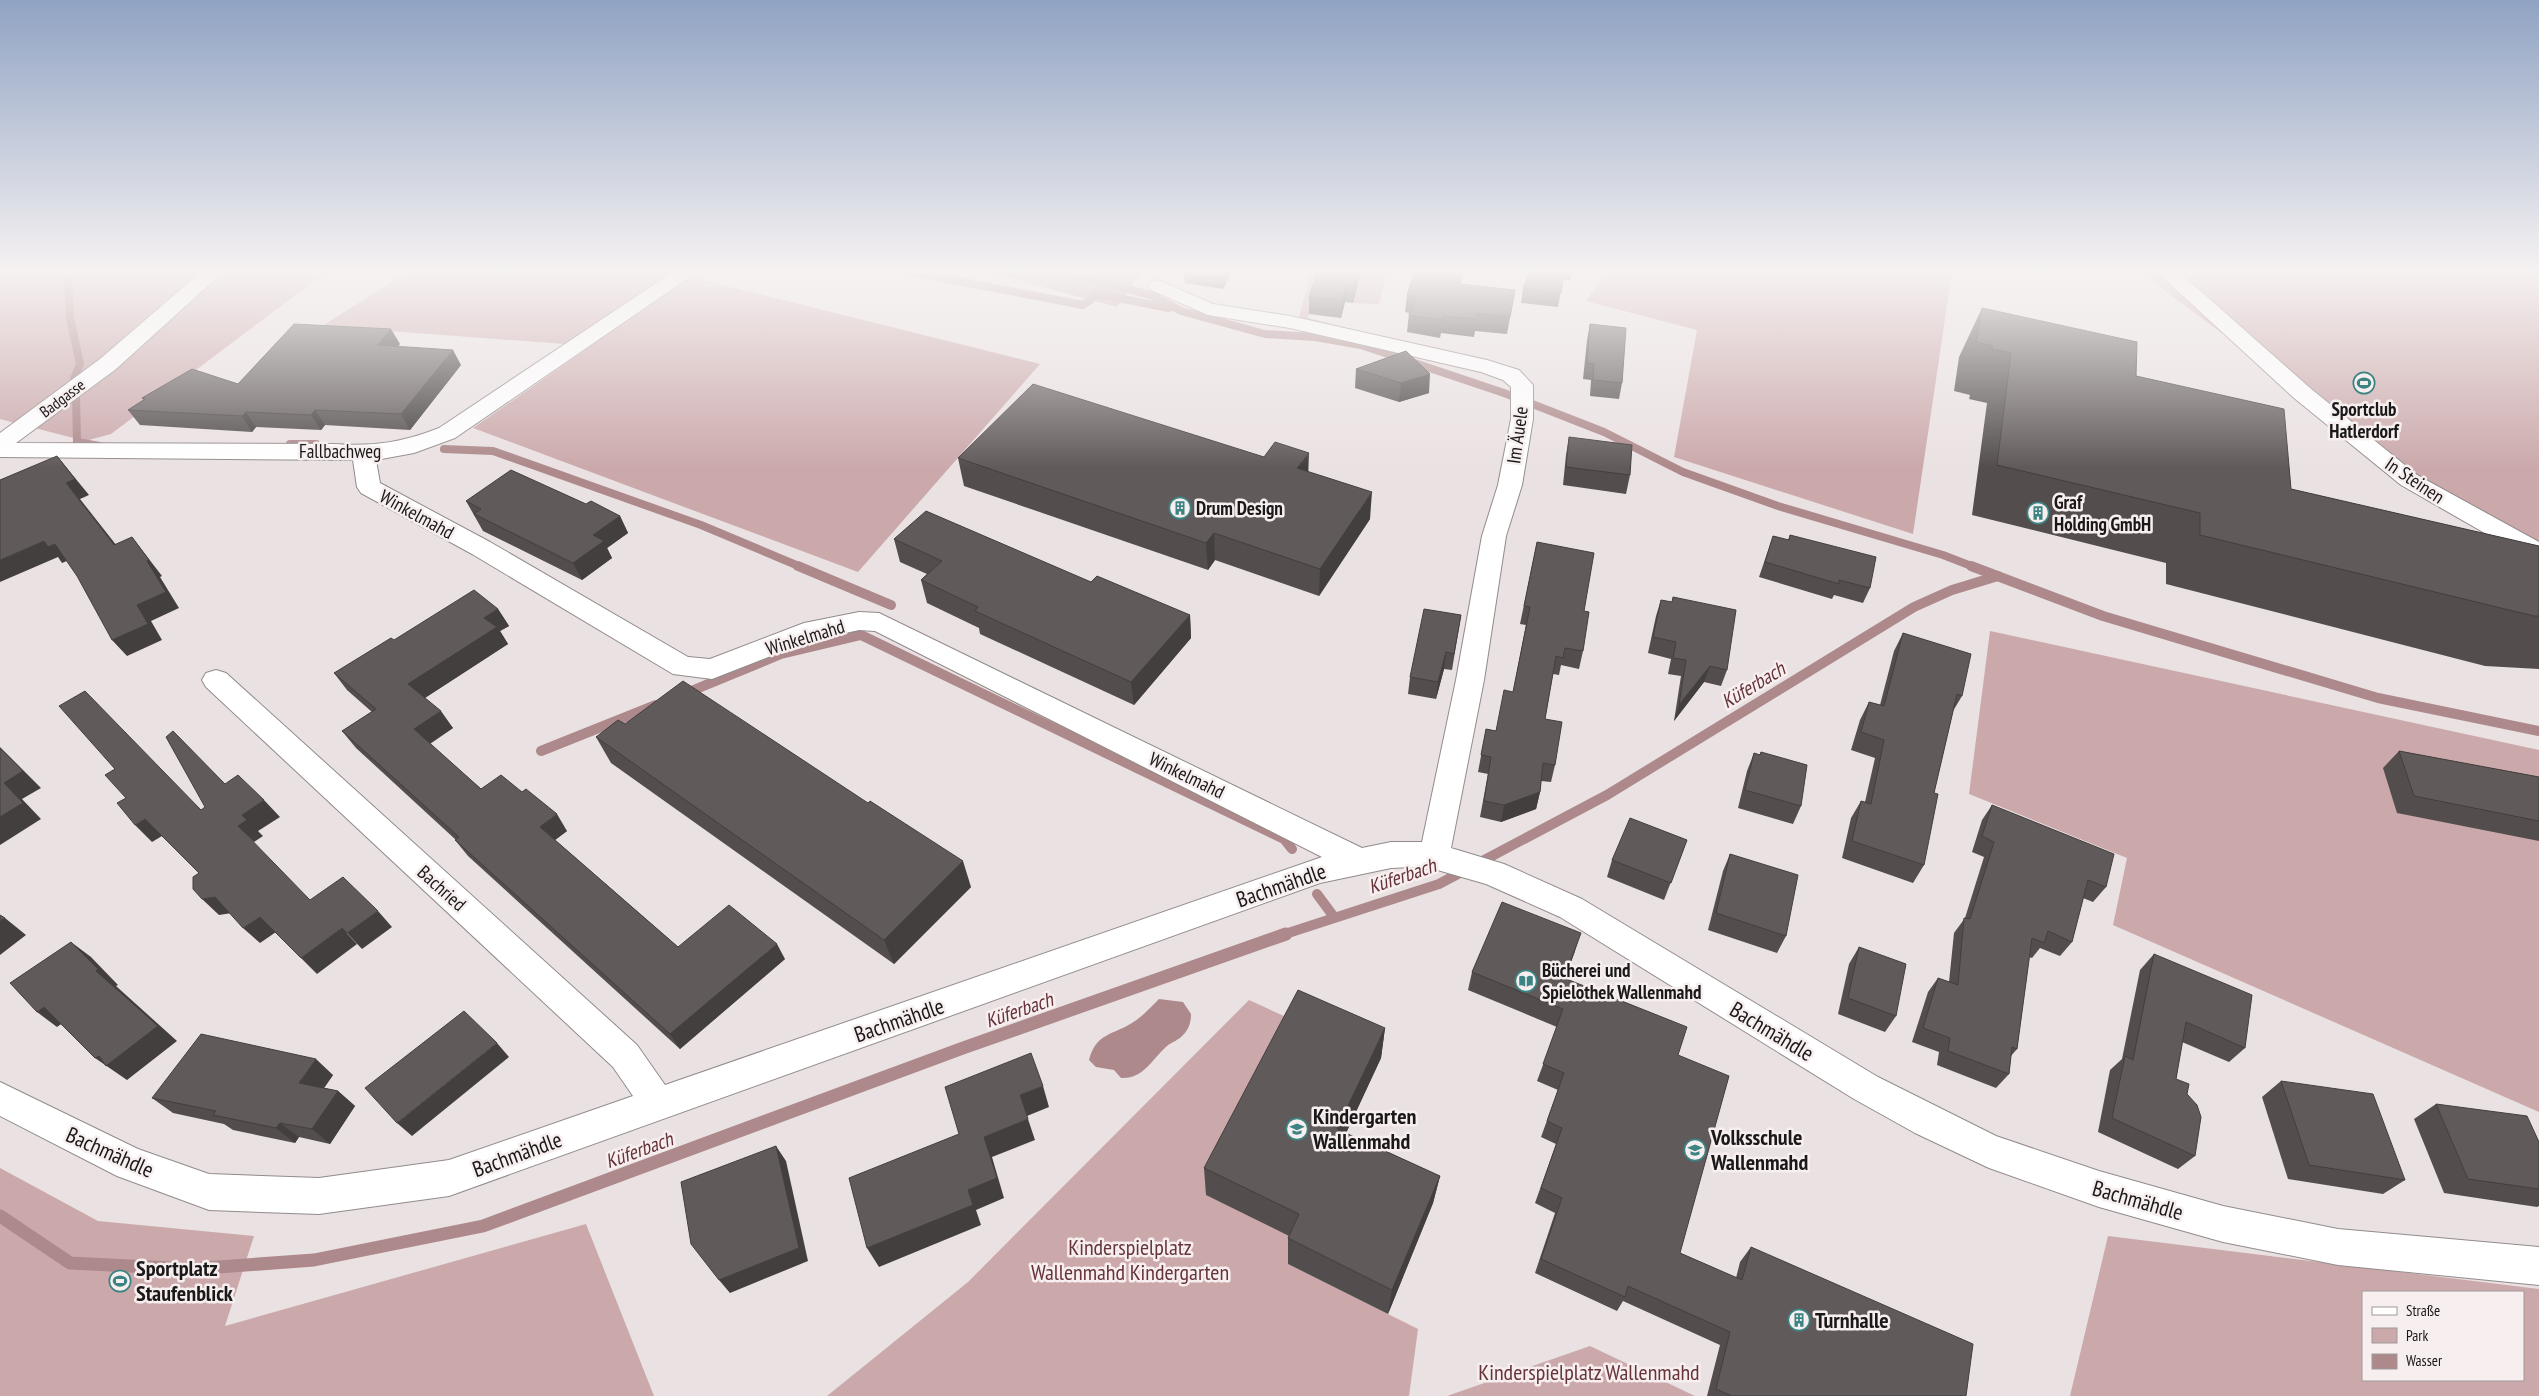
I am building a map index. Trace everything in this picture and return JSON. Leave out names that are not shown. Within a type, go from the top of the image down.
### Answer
[{"type":"street","name":"Badgasse","points":[[0,444],[108,364],[139,337]]},
{"type":"street","name":"Fallbachweg","points":[[0,450],[90,452],[335,451],[364,455],[415,447],[447,432],[589,337]]},
{"type":"street","name":"Im Äuele","points":[[1358,337],[1487,366],[1511,375],[1522,385],[1523,390],[1522,419],[1510,485],[1494,536],[1442,858]]},
{"type":"street","name":"In Steinen","points":[[2240,337],[2302,393],[2409,480],[2539,552]]},
{"type":"street","name":"Winkelmahd","points":[[364,455],[369,487],[481,548],[683,668],[712,668],[804,633],[859,621],[879,622],[1359,861]]},
{"type":"street","name":"Bachried","points":[[216,680],[625,1056],[658,1104]]},
{"type":"street","name":"Bachmähdle","points":[[0,1098],[130,1164],[209,1192],[319,1196],[449,1178],[920,1013],[1319,870],[1391,855],[1442,858],[1485,870],[1571,908],[1866,1088],[1989,1151],[2099,1189],[2223,1224],[2338,1247],[2539,1266]]},
{"type":"green space","points":[[0,337],[240,337],[111,434],[85,441],[0,419]]},
{"type":"green space","points":[[472,337],[932,337],[1040,364],[858,572],[473,428],[591,346]]},
{"type":"green space","points":[[1696,337],[1942,337],[1913,534],[1674,457]]},
{"type":"green space","points":[[2227,337],[2539,337],[2539,544],[2440,494]]},
{"type":"green space","points":[[1990,631],[2539,750],[2539,1112],[2113,925],[2127,858],[1969,794]]},
{"type":"green space","name":"Kinderspielplatz Wallenmahd Kindergarten","points":[[1249,1000],[1297,1022],[1298,1240],[1288,1264],[1418,1329],[1409,1396],[827,1396],[968,1282]]},
{"type":"green space","points":[[0,1168],[98,1221],[254,1236],[225,1326],[586,1224],[654,1396],[0,1396]]},
{"type":"green space","points":[[2108,1236],[2539,1289],[2539,1396],[2070,1396]]},
{"type":"green space","name":"Kinderspielplatz Wallenmahd","points":[[1590,1346],[1695,1396],[1447,1396]]},
{"type":"water","points":[[1159,999],[1183,1002],[1191,1014],[1191,1020],[1183,1035],[1167,1046],[1142,1072],[1121,1078],[1114,1070],[1096,1067],[1089,1060],[1092,1051],[1101,1040],[1136,1021]]},
{"type":"building","points":[[282,337],[384,337],[377,345],[453,350],[401,414],[315,410],[311,415],[246,412],[242,416],[128,410],[145,399],[142,398],[192,369],[238,384]]},
{"type":"building","points":[[1589,337],[1625,337],[1622,383],[1593,380],[1594,364],[1587,363]]},
{"type":"building","points":[[1977,337],[2115,337],[2137,342],[2136,376],[2284,409],[2291,489],[2539,546],[2539,616],[2200,535],[2200,513],[1997,465],[2011,353],[1992,349],[1993,346],[1976,342]]},
{"type":"building","points":[[1406,351],[1430,374],[1401,383],[1356,369]]},
{"type":"building","name":"Drum Design","points":[[1033,384],[1264,457],[1275,442],[1309,453],[1297,468],[1372,492],[1320,569],[1214,533],[1206,543],[958,458]]},
{"type":"building","points":[[1569,437],[1632,445],[1630,475],[1566,467]]},
{"type":"building","points":[[57,456],[75,479],[66,483],[114,545],[132,537],[149,560],[147,561],[166,592],[137,605],[148,624],[112,640],[77,576],[55,544],[48,547],[44,541],[0,560],[0,480]]},
{"type":"building","points":[[511,470],[586,504],[591,501],[620,516],[593,535],[604,541],[573,563],[474,514],[481,509],[466,501]]},
{"type":"building","points":[[926,511],[1091,582],[1097,576],[1190,615],[1131,682],[975,611],[978,607],[921,580],[942,561],[894,539]]},
{"type":"building","points":[[1790,535],[1876,557],[1870,588],[1839,580],[1839,584],[1765,562],[1773,536],[1789,540]]},
{"type":"building","points":[[1537,542],[1594,553],[1584,611],[1589,612],[1583,651],[1565,648],[1563,658],[1556,656],[1545,719],[1562,722],[1555,765],[1543,763],[1540,792],[1504,805],[1484,801],[1491,757],[1481,755],[1486,729],[1496,731],[1504,690],[1513,692],[1530,607],[1524,606]]},
{"type":"building","points":[[474,590],[498,609],[484,618],[497,627],[408,684],[441,711],[414,729],[481,789],[501,775],[522,792],[526,789],[557,814],[540,827],[678,947],[729,905],[777,944],[670,1034],[455,840],[459,837],[342,731],[376,709],[334,673],[391,638],[394,640]]},
{"type":"building","points":[[1673,597],[1736,610],[1727,670],[1710,666],[1679,705],[1686,660],[1673,658],[1676,642],[1653,637],[1661,600],[1672,602]]},
{"type":"building","points":[[1424,609],[1461,615],[1454,654],[1446,652],[1438,682],[1410,677]]},
{"type":"building","points":[[1903,633],[1971,654],[1962,696],[1957,694],[1934,793],[1938,794],[1924,865],[1852,841],[1861,801],[1871,804],[1884,740],[1861,732],[1869,702],[1884,706]]},
{"type":"building","points":[[683,681],[868,803],[870,801],[963,861],[884,940],[596,737],[618,720],[625,724]]},
{"type":"building","points":[[85,691],[201,810],[205,807],[166,737],[173,731],[225,784],[238,775],[264,800],[242,815],[247,820],[238,826],[310,900],[343,877],[378,911],[347,933],[342,928],[301,958],[260,917],[243,928],[215,897],[202,899],[193,889],[193,877],[199,873],[145,819],[135,825],[117,803],[126,798],[105,775],[115,769],[59,706]]},
{"type":"building","points":[[0,748],[23,771],[4,783],[23,803],[0,817]]},
{"type":"building","points":[[2399,751],[2539,777],[2539,821],[2414,796]]},
{"type":"building","points":[[1761,752],[1807,765],[1801,806],[1745,790],[1754,753],[1760,755]]},
{"type":"building","points":[[1992,805],[2114,854],[2106,887],[2088,880],[2072,942],[2048,931],[2044,943],[2032,938],[2017,1049],[2012,1047],[2009,1074],[1948,1051],[1950,1038],[1923,1028],[1938,978],[1958,985],[1964,918],[1970,919],[1994,842],[1982,836]]},
{"type":"building","points":[[1630,818],[1687,840],[1671,883],[1612,860]]},
{"type":"building","points":[[1730,854],[1798,875],[1786,936],[1716,913]]},
{"type":"building","points":[[1502,902],[1581,933],[1564,978],[1687,1027],[1678,1055],[1729,1076],[1680,1253],[1742,1280],[1751,1247],[1973,1344],[1966,1396],[1732,1396],[1716,1389],[1730,1332],[1628,1286],[1625,1297],[1541,1259],[1562,1198],[1541,1188],[1562,1128],[1547,1121],[1564,1073],[1543,1064],[1563,1009],[1472,972]]},
{"type":"building","points":[[71,942],[98,969],[96,971],[158,1026],[106,1066],[99,1056],[95,1058],[44,1007],[37,1012],[10,983]]},
{"type":"building","points":[[1859,947],[1906,964],[1896,1016],[1848,998]]},
{"type":"building","points":[[2154,954],[2252,995],[2245,1048],[2186,1022],[2176,1079],[2189,1084],[2187,1094],[2197,1105],[2201,1117],[2195,1156],[2112,1118],[2125,1056],[2133,1060]]},
{"type":"building","points":[[1298,990],[1385,1028],[1337,1129],[1440,1176],[1392,1290],[1288,1238],[1299,1214],[1204,1168]]},
{"type":"building","points":[[464,1011],[497,1043],[397,1123],[365,1088]]},
{"type":"building","points":[[201,1034],[316,1059],[299,1083],[338,1091],[312,1129],[280,1123],[276,1128],[213,1115],[216,1111],[152,1098]]},
{"type":"building","points":[[1031,1053],[1043,1086],[1020,1095],[1028,1119],[984,1137],[997,1178],[968,1190],[973,1205],[867,1248],[849,1178],[959,1134],[945,1087]]},
{"type":"building","points":[[2281,1081],[2373,1094],[2405,1180],[2309,1165]]},
{"type":"building","points":[[2436,1104],[2527,1116],[2539,1142],[2539,1189],[2468,1179]]},
{"type":"building","points":[[776,1146],[799,1248],[719,1280],[691,1244],[681,1182]]},
{"type":"waterway","points":[[74,337],[80,364],[74,379]]},
{"type":"waterway","points":[[1316,337],[1361,345],[1504,393],[1604,432],[1683,472],[1778,506],[1943,555],[1974,567]]},
{"type":"waterway","points":[[76,397],[77,442],[100,446]]},
{"type":"waterway","points":[[290,444],[316,444]]},
{"type":"waterway","points":[[444,449],[493,451],[701,525],[801,567]]},
{"type":"waterway","points":[[798,566],[891,605]]},
{"type":"waterway","points":[[1971,566],[1998,576]]},
{"type":"waterway","name":"Küferbach","points":[[1282,935],[1439,884],[1607,795],[1914,607],[1952,590],[1998,576]]},
{"type":"waterway","points":[[1998,576],[2103,616],[2378,698],[2539,731]]},
{"type":"waterway","points":[[684,694],[781,654],[861,635],[1284,839],[1292,849]]},
{"type":"waterway","points":[[541,751],[656,705]]},
{"type":"waterway","points":[[1317,894],[1334,917]]},
{"type":"waterway","name":"Küferbach","points":[[0,1216],[70,1263],[191,1269],[314,1260],[483,1226],[963,1048],[1286,934]]},
{"type":"place","name":"Sportclub Hatlerdorf","points":[[2364,383]]},
{"type":"place","name":"Drum Design","points":[[1180,508]]},
{"type":"place","name":"Graf Holding GmbH","points":[[2038,513]]},
{"type":"place","name":"Bücherei und Spielothek Wallenmahd","points":[[1526,981]]},
{"type":"place","name":"Kindergarten Wallenmahd","points":[[1297,1129]]},
{"type":"place","name":"Volksschule Wallenmahd","points":[[1695,1150]]},
{"type":"place","name":"Sportplatz Staufenblick","points":[[120,1281]]},
{"type":"place","name":"Turnhalle","points":[[1799,1320]]}]
